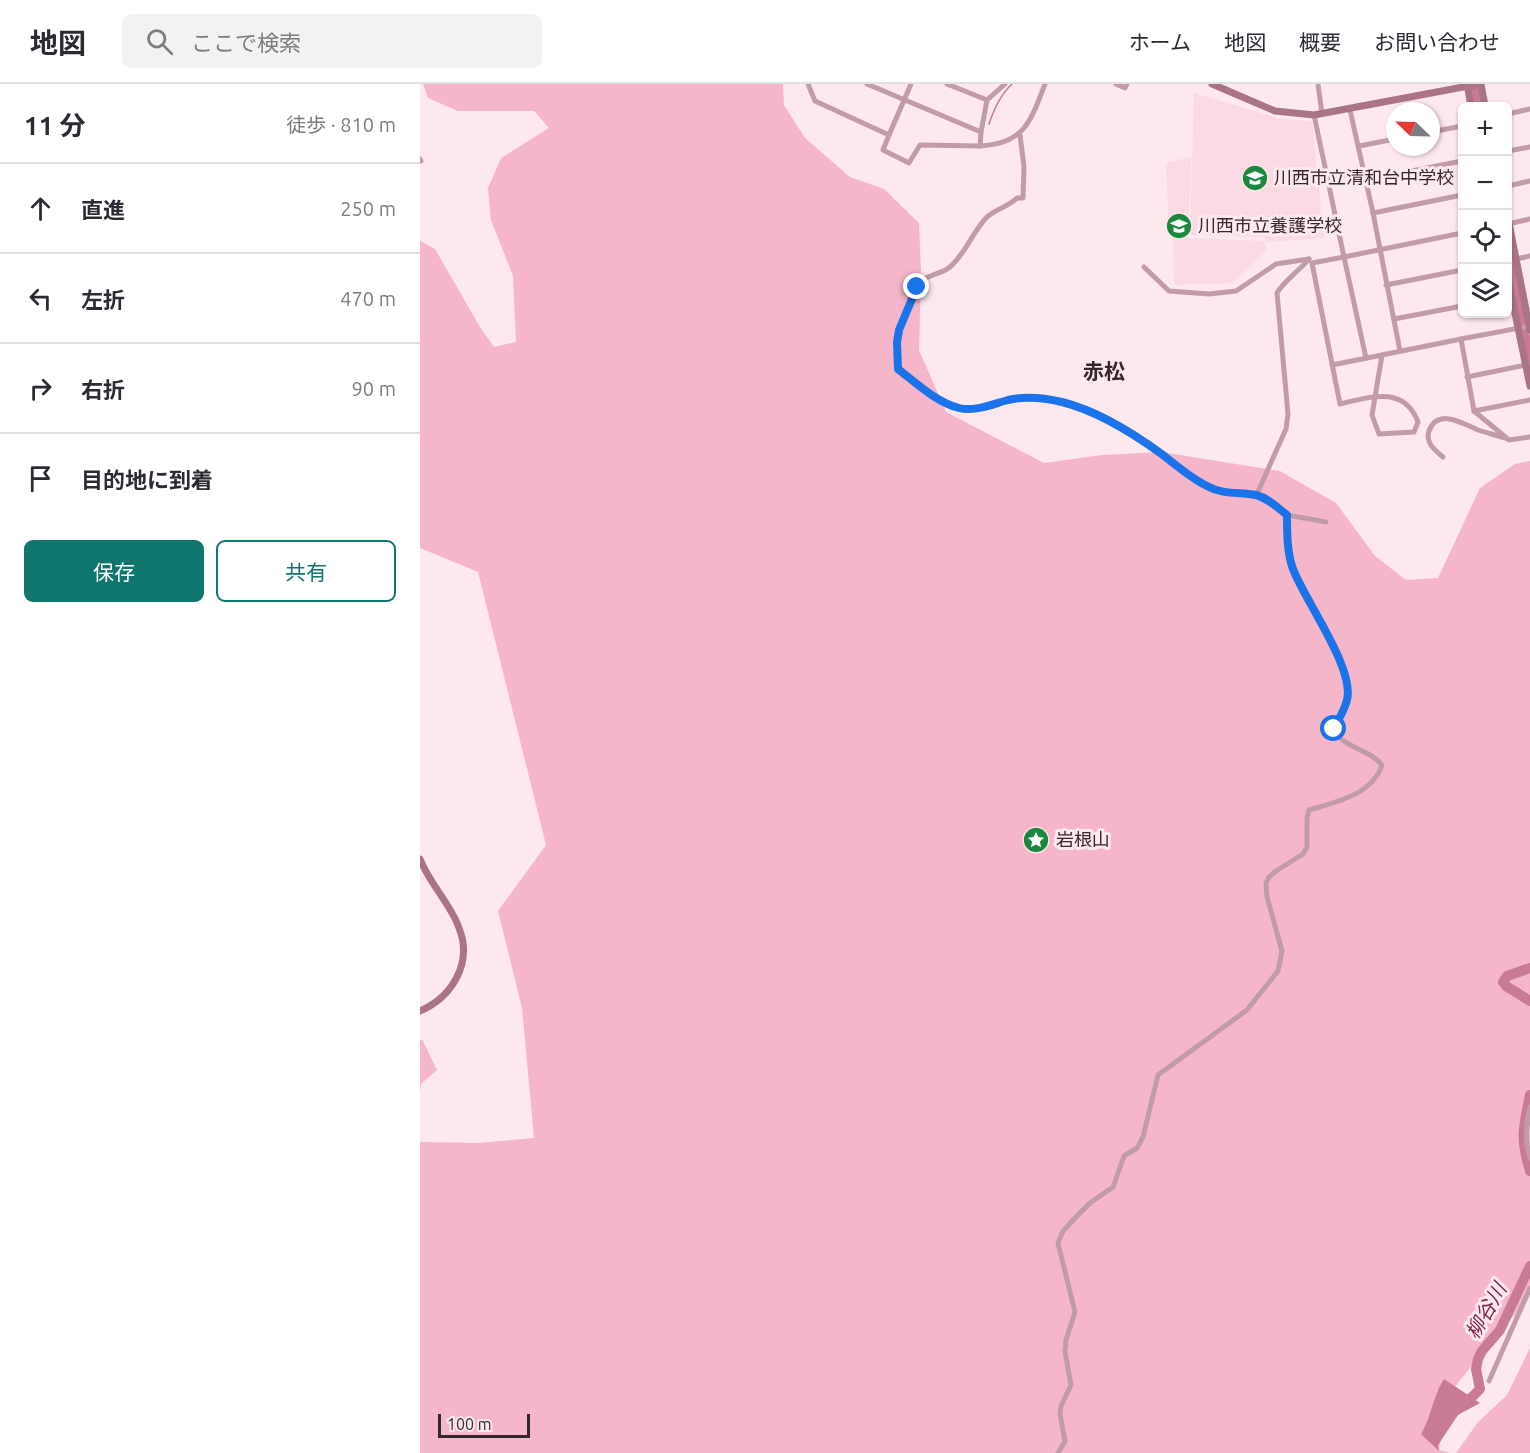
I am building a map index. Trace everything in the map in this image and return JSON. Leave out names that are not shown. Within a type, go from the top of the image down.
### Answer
[{"type":"street","points":[[808,84],[814,101],[889,135]]},
{"type":"street","points":[[867,84],[981,132]]},
{"type":"street","points":[[911,84],[883,150],[909,163],[920,145],[992,146],[1020,135],[1032,117],[1045,84]]},
{"type":"street","points":[[947,84],[987,100]]},
{"type":"street","points":[[980,146],[987,100],[1005,84]]},
{"type":"street","points":[[1116,84],[1125,88],[1127,84]]},
{"type":"street","points":[[1212,84],[1275,111],[1314,116],[1467,85],[1480,84],[1484,102]]},
{"type":"street","points":[[1318,84],[1322,114]]},
{"type":"street","points":[[1467,85],[1470,102]]},
{"type":"street","points":[[1512,113],[1530,109]]},
{"type":"street","points":[[1350,110],[1400,351]]},
{"type":"street","points":[[1314,116],[1366,358]]},
{"type":"street","points":[[1440,130],[1458,127]]},
{"type":"street","points":[[1020,135],[1024,167],[1023,198],[1017,198],[986,219],[961,256],[949,268],[923,280],[917,287],[899,330],[898,369],[946,404],[962,409],[990,406],[1030,397],[1061,401],[1100,415],[1208,487],[1220,492],[1264,498],[1287,515],[1326,522]]},
{"type":"street","points":[[1359,146],[1386,141]]},
{"type":"street","points":[[1512,150],[1530,147]]},
{"type":"street","points":[[1366,180],[1458,162]]},
{"type":"street","points":[[1512,185],[1530,181]]},
{"type":"street","points":[[1373,213],[1458,196]]},
{"type":"street","points":[[1512,221],[1530,219]]},
{"type":"street","points":[[1382,355],[1375,396],[1372,416],[1379,434],[1414,432],[1418,422],[1414,411],[1398,398],[1375,396],[1340,404],[1312,263],[1458,234]]},
{"type":"street","points":[[1332,365],[1530,327],[1526,292],[1512,240]]},
{"type":"street","points":[[1516,260],[1530,256]]},
{"type":"street","points":[[1144,267],[1169,291],[1209,294],[1236,291],[1276,264],[1309,260],[1280,287],[1277,293],[1288,422],[1256,496]]},
{"type":"street","points":[[1386,285],[1458,271]]},
{"type":"street","points":[[1394,319],[1458,307]]},
{"type":"street","points":[[1512,307],[1530,386]]},
{"type":"street","points":[[1461,339],[1474,411],[1509,440]]},
{"type":"street","points":[[1467,377],[1526,365]]},
{"type":"street","points":[[1474,411],[1530,400]]},
{"type":"street","points":[[1443,457],[1430,446],[1428,437],[1430,428],[1442,420],[1454,418],[1480,431],[1509,440],[1530,437]]},
{"type":"street","points":[[1058,1453],[1065,1441],[1060,1414],[1061,1406],[1071,1384],[1065,1352],[1066,1340],[1075,1311],[1058,1243],[1063,1230],[1090,1203],[1113,1187],[1124,1156],[1137,1148],[1143,1137],[1158,1075],[1247,1010],[1278,971],[1282,951],[1267,897],[1266,883],[1276,871],[1303,854],[1307,847],[1309,810],[1354,795],[1371,784],[1379,775],[1382,765],[1377,759],[1344,741],[1334,729],[1348,699],[1345,676],[1329,637],[1293,568],[1288,543],[1287,515]]},
{"type":"street","points":[[420,859],[432,885],[459,927],[463,953],[460,971],[451,988],[438,1001],[420,1011]]},
{"type":"street","points":[[1530,1107],[1526,1132],[1530,1158]]},
{"type":"street","points":[[1489,1381],[1530,1288]]},
{"type":"shaded area","points":[[423,84],[783,84],[784,105],[805,138],[850,177],[884,189],[919,223],[921,272],[919,350],[946,412],[1044,463],[1102,455],[1161,452],[1280,471],[1336,503],[1375,556],[1406,580],[1438,578],[1480,488],[1515,464],[1530,461],[1530,1291],[1523,1309],[1505,1323],[1447,1397],[1439,1450],[1451,1453],[420,1453],[420,1142],[478,1143],[534,1138],[522,1008],[498,911],[546,845],[478,572],[420,548],[420,241],[435,249],[494,347],[516,342],[513,276],[491,220],[488,188],[501,158],[549,128],[534,111],[458,111],[428,98]]},
{"type":"shaded area","name":"川西市立清和台中学校","points":[[1194,93],[1281,119],[1312,121],[1324,238],[1267,242],[1263,237],[1190,235]]},
{"type":"shaded area","name":"川西市立養護学校","points":[[1191,157],[1188,238],[1264,241],[1267,250],[1233,283],[1174,285],[1173,238],[1168,214],[1166,163]]},
{"type":"shaded area","points":[[422,1039],[437,1070],[421,1084],[420,1093],[420,1041]]},
{"type":"shaded area","points":[[1530,1348],[1530,1453],[1456,1453],[1478,1422],[1507,1395]]},
{"type":"shaded area","points":[[1444,1379],[1480,1403],[1458,1415],[1438,1445],[1439,1451],[1421,1434]]},
{"type":"waterway","points":[[989,124],[998,102],[1012,84]]},
{"type":"waterway","points":[[1474,84],[1477,102]]},
{"type":"waterway","points":[[1511,264],[1530,363]]},
{"type":"waterway","name":"柳谷川","points":[[1530,968],[1507,976],[1503,982],[1530,1001]]},
{"type":"waterway","name":"柳谷川","points":[[1530,1095],[1524,1133],[1530,1171]]},
{"type":"waterway","name":"柳谷川","points":[[1464,1405],[1480,1389],[1476,1369],[1478,1359],[1500,1330],[1530,1266]]},
{"type":"place","name":"川西市立清和台中学校","points":[[1255,178]]},
{"type":"place","name":"川西市立養護学校","points":[[1179,226]]},
{"type":"place","name":"岩根山","points":[[1036,840]]},
{"type":"district","name":"赤松","points":[[1104,372]]},
{"type":"route","points":[[917,287],[899,330],[898,369],[946,404],[962,409],[990,406],[1030,397],[1061,401],[1100,415],[1208,487],[1230,494],[1256,495],[1264,498],[1287,515],[1287,534],[1293,568],[1339,658],[1348,689],[1348,699],[1334,729]]}]
